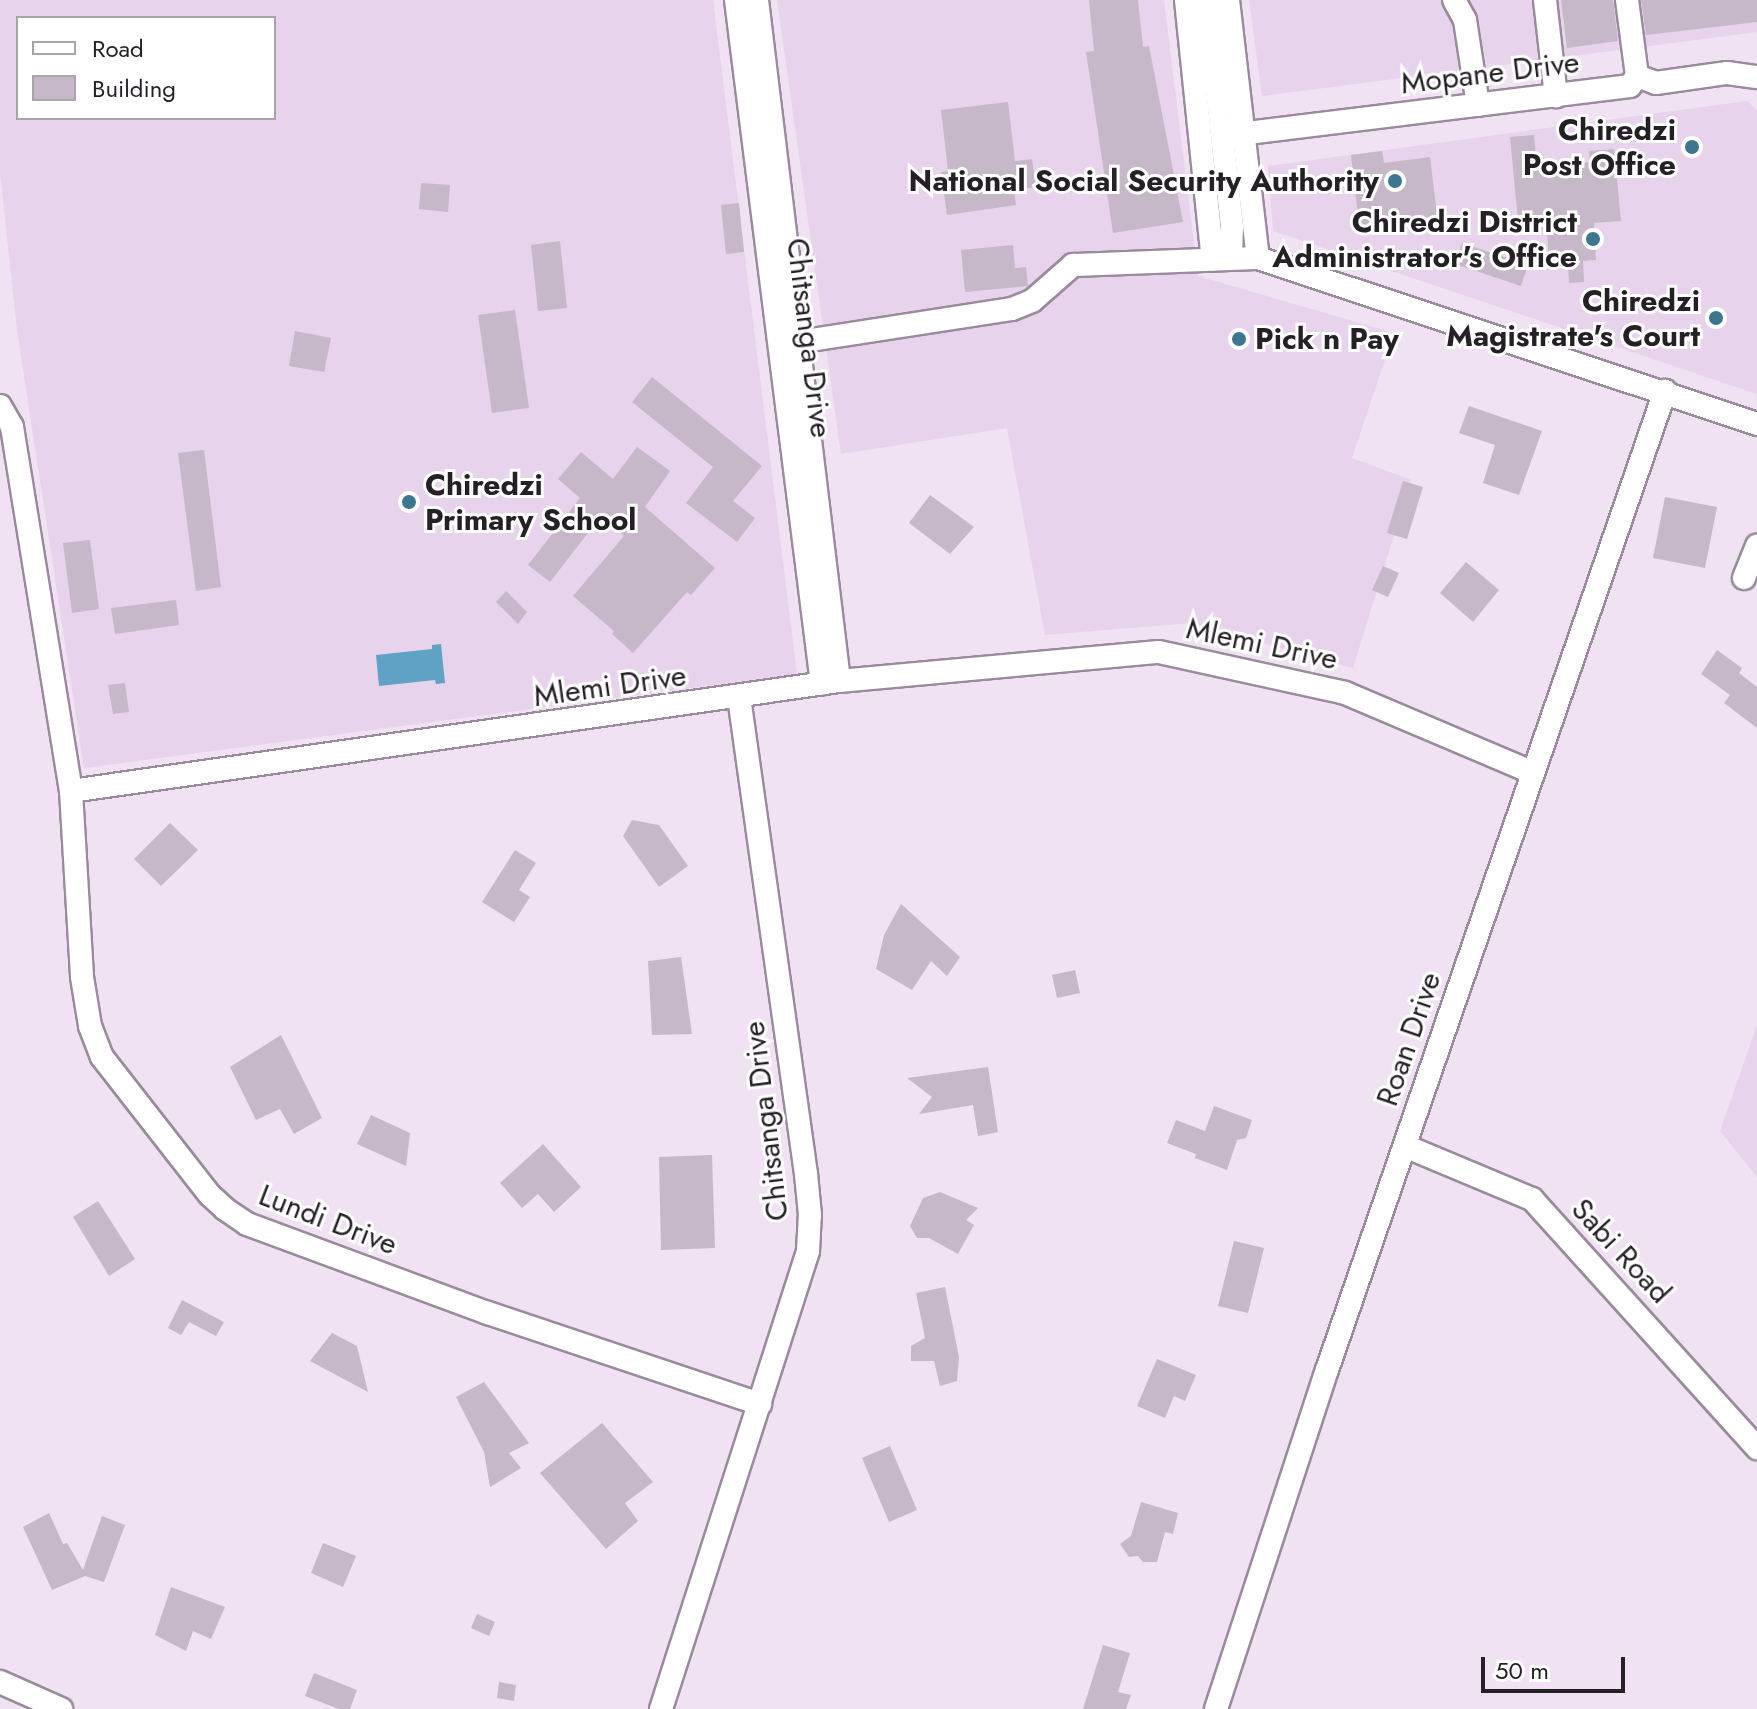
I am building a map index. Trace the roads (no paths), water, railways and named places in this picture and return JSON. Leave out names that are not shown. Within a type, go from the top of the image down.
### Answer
[{"type":"street","name":"Chitsanga Drive","points":[[736,0],[831,683]]},
{"type":"street","points":[[757,0],[798,342],[831,683]]},
{"type":"street","points":[[1186,0],[1222,259]]},
{"type":"street","points":[[1207,0],[1258,258]]},
{"type":"street","points":[[1222,259],[1232,227],[1234,134],[1228,0]]},
{"type":"street","points":[[1454,0],[1465,20],[1478,105]]},
{"type":"street","points":[[1545,0],[1556,96]]},
{"type":"street","points":[[1627,0],[1637,76]]},
{"type":"street","name":"Mopane Drive","points":[[1234,134],[1630,86],[1637,76],[1656,83],[1727,73],[1757,77]]},
{"type":"street","points":[[798,342],[1012,309],[1032,301],[1073,265],[1258,258],[1757,424]]},
{"type":"street","name":"Roan Drive","points":[[1216,1709],[1531,772],[1665,391]]},
{"type":"street","points":[[0,406],[12,427],[71,791]]},
{"type":"street","points":[[1744,578],[1757,545]]},
{"type":"street","name":"Mlemi Drive","points":[[71,791],[831,683],[1159,652],[1345,693],[1531,772]]},
{"type":"street","name":"Chitsanga Drive","points":[[661,1709],[808,1251],[810,1215],[739,698]]},
{"type":"street","name":"Lundi Drive","points":[[71,791],[82,977],[90,1026],[102,1057],[210,1195],[225,1209],[247,1224],[488,1313],[760,1404]]},
{"type":"street","name":"Sabi Road","points":[[1405,1146],[1532,1199],[1757,1448]]},
{"type":"street","points":[[0,1682],[61,1709]]},
{"type":"water","points":[[441,644],[445,683],[436,684],[435,680],[379,686],[376,655],[432,649],[432,645]]},
{"type":"place","name":"Chiredzi Post Office","points":[[1692,147]]},
{"type":"place","name":"National Social Security Authority","points":[[1395,181]]},
{"type":"place","name":"Chiredzi District Administrator's Office","points":[[1593,239]]},
{"type":"place","name":"Chiredzi Magistrate's Court","points":[[1716,318]]},
{"type":"place","name":"Pick n Pay","points":[[1239,339]]},
{"type":"place","name":"Chiredzi Primary School","points":[[409,502]]}]
